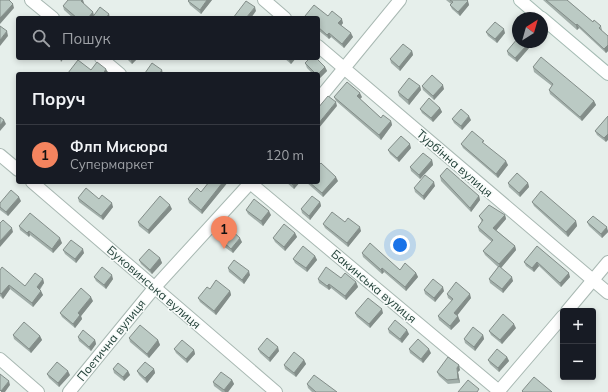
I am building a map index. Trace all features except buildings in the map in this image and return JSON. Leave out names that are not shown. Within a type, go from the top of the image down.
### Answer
[{"type":"street","points":[[31,0],[51,16]]},
{"type":"street","points":[[264,0],[283,16]]},
{"type":"street","points":[[320,98],[400,0]]},
{"type":"street","points":[[520,0],[535,12]]},
{"type":"street","points":[[548,23],[608,74]]},
{"type":"street","name":"Турбінна вулиця","points":[[320,48],[608,293]]},
{"type":"street","points":[[103,60],[118,72]]},
{"type":"street","points":[[0,155],[16,168]]},
{"type":"street","name":"Буковинська вулиця","points":[[34,184],[276,392]]},
{"type":"street","name":"Поетична вулиця","points":[[69,392],[155,287],[248,184]]},
{"type":"street","name":"Бакинська вулиця","points":[[252,184],[499,391]]},
{"type":"street","points":[[570,308],[608,262]]},
{"type":"street","points":[[499,391],[560,320]]},
{"type":"street","points":[[0,359],[38,392]]},
{"type":"place","name":"Флп Мисюра","points":[[224,249]]}]
